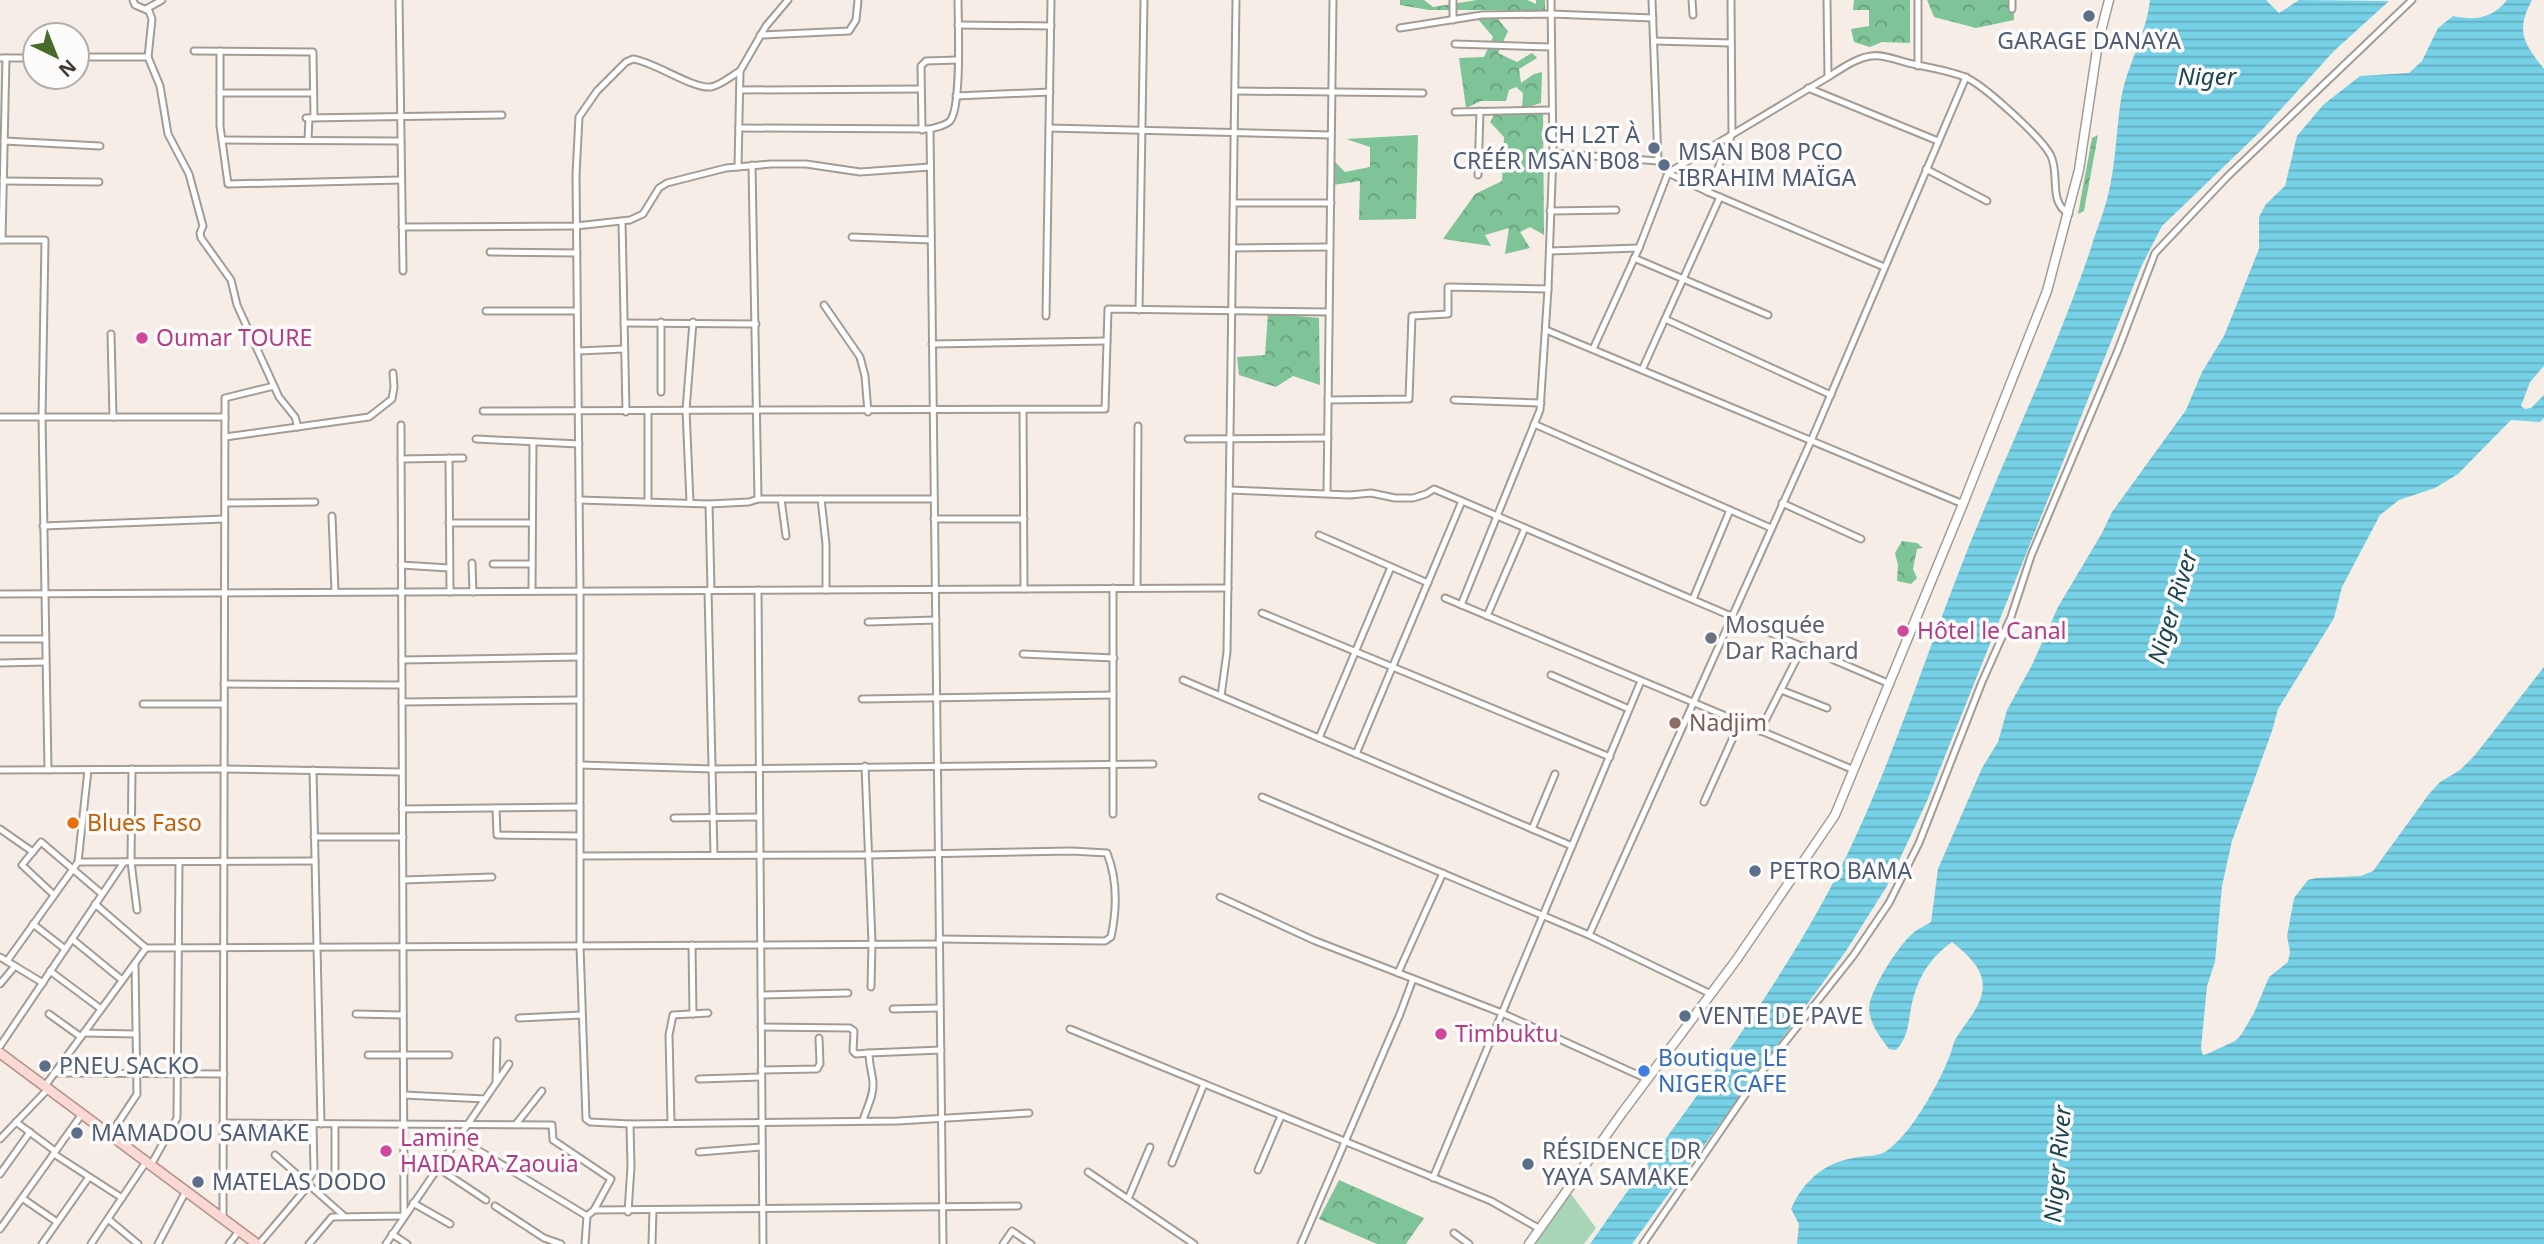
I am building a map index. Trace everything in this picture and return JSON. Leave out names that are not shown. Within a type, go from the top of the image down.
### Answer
[{"type":"main road","points":[[1529,1244],[1711,994],[1829,824],[1964,505],[2047,291],[2079,170],[2098,43],[2109,0]]},
{"type":"main road","points":[[0,1053],[258,1244]]},
{"type":"street","points":[[133,0],[140,8],[146,9],[162,0]]},
{"type":"street","points":[[399,0],[403,271]]},
{"type":"street","points":[[738,167],[740,71],[760,35],[788,0]]},
{"type":"street","points":[[760,35],[849,31],[856,20],[858,0]]},
{"type":"street","points":[[739,128],[922,130],[945,125],[951,120],[956,96],[958,0]]},
{"type":"street","points":[[1046,316],[1051,0]]},
{"type":"street","points":[[1139,310],[1144,0]]},
{"type":"street","points":[[1221,696],[1227,652],[1236,0]]},
{"type":"street","points":[[1327,493],[1333,0]]},
{"type":"street","points":[[1453,0],[1453,20]]},
{"type":"street","points":[[1461,605],[1541,403],[1553,153],[1551,0]]},
{"type":"street","points":[[1652,0],[1658,161],[1668,173],[1884,267]]},
{"type":"street","points":[[1692,0],[1693,15]]},
{"type":"street","points":[[1708,192],[1732,134],[1731,0]]},
{"type":"street","points":[[1827,0],[1828,77]]},
{"type":"street","points":[[1918,66],[1919,0]]},
{"type":"street","points":[[2012,0],[2012,9]]},
{"type":"street","points":[[1643,1244],[1756,1079],[1853,956],[1889,903],[1919,844],[1982,682],[2011,617],[2031,556],[2118,350],[2155,253],[2227,177],[2412,0]]},
{"type":"street","points":[[146,9],[152,19],[148,57],[160,86],[168,134],[189,174],[203,226],[201,238],[232,280],[237,305],[274,386],[299,427]]},
{"type":"street","points":[[1400,28],[1482,15],[1551,14],[1653,18]]},
{"type":"street","points":[[958,25],[1051,26]]},
{"type":"street","points":[[1654,41],[1731,43]]},
{"type":"street","points":[[1455,44],[1551,47]]},
{"type":"street","points":[[194,51],[313,52],[313,93],[308,140]]},
{"type":"street","points":[[220,51],[222,140],[228,184],[401,180]]},
{"type":"street","points":[[1593,349],[1639,248],[1668,173],[1808,88],[1872,55],[1966,77],[2009,111],[2050,154],[2056,170],[2057,204],[2068,214]]},
{"type":"street","points":[[91,57],[148,57]]},
{"type":"street","points":[[21,58],[3,58],[1,240],[45,240],[42,417],[48,770]]},
{"type":"street","points":[[740,71],[709,87],[633,60],[621,67],[597,91],[579,117],[576,226],[580,946],[586,1119],[590,1122],[630,1124],[942,1119],[1030,1113]]},
{"type":"street","points":[[922,130],[921,66],[923,63],[958,60]]},
{"type":"street","points":[[1589,935],[1811,440],[1966,77]]},
{"type":"street","points":[[1808,88],[1938,141]]},
{"type":"street","points":[[740,90],[921,89]]},
{"type":"street","points":[[1235,91],[1423,93]]},
{"type":"street","points":[[956,96],[1050,92]]},
{"type":"street","points":[[220,93],[313,93]]},
{"type":"street","points":[[1455,112],[1551,110]]},
{"type":"street","points":[[1478,175],[1480,111]]},
{"type":"street","points":[[309,118],[502,115]]},
{"type":"street","points":[[1049,128],[1331,135]]},
{"type":"street","points":[[930,129],[943,1244]]},
{"type":"street","points":[[222,140],[401,141]]},
{"type":"street","points":[[4,141],[100,146]]},
{"type":"street","points":[[1553,153],[1658,161]]},
{"type":"street","points":[[402,228],[576,226],[637,219],[659,188],[667,183],[752,165],[806,164],[860,172],[930,167]]},
{"type":"street","points":[[752,165],[758,499]]},
{"type":"street","points":[[1926,169],[1987,201]]},
{"type":"street","points":[[2,176],[99,182]]},
{"type":"street","points":[[1642,370],[1720,197]]},
{"type":"street","points":[[1234,203],[1331,203]]},
{"type":"street","points":[[1550,211],[1616,210]]},
{"type":"street","points":[[622,221],[626,412]]},
{"type":"street","points":[[852,237],[931,240]]},
{"type":"street","points":[[1233,248],[1330,247]]},
{"type":"street","points":[[1550,251],[1639,248]]},
{"type":"street","points":[[490,252],[577,253]]},
{"type":"street","points":[[1634,258],[1768,315]]},
{"type":"street","points":[[1328,400],[1409,399],[1412,316],[1448,314],[1448,287],[1548,289]]},
{"type":"street","points":[[824,305],[860,357],[865,376],[868,412]]},
{"type":"street","points":[[483,411],[868,412],[1105,409],[1108,309],[1329,312]]},
{"type":"street","points":[[486,311],[577,311]]},
{"type":"street","points":[[1665,318],[1830,395]]},
{"type":"street","points":[[660,322],[662,392]]},
{"type":"street","points":[[690,502],[686,410],[693,322]]},
{"type":"street","points":[[624,323],[755,324]]},
{"type":"street","points":[[1546,330],[1964,505]]},
{"type":"street","points":[[111,334],[113,417]]},
{"type":"street","points":[[932,344],[1107,341]]},
{"type":"street","points":[[578,351],[624,349]]},
{"type":"street","points":[[225,437],[369,417],[392,399],[393,373]]},
{"type":"street","points":[[223,1219],[225,398],[274,386]]},
{"type":"street","points":[[1454,400],[1541,403]]},
{"type":"street","points":[[1023,410],[1024,589]]},
{"type":"street","points":[[648,412],[648,501]]},
{"type":"street","points":[[0,417],[225,417]]},
{"type":"street","points":[[1534,424],[1771,528]]},
{"type":"street","points":[[401,425],[404,1216]]},
{"type":"street","points":[[1136,588],[1138,426]]},
{"type":"street","points":[[1188,439],[1328,438]]},
{"type":"street","points":[[476,439],[579,444]]},
{"type":"street","points":[[532,591],[533,442]]},
{"type":"street","points":[[449,458],[450,592]]},
{"type":"street","points":[[401,459],[463,458]]},
{"type":"street","points":[[1230,490],[1371,494],[1395,498],[1420,496],[1434,489],[1889,684]]},
{"type":"street","points":[[579,500],[709,504],[758,499],[934,499]]},
{"type":"street","points":[[781,499],[786,536]]},
{"type":"street","points":[[821,499],[826,544],[826,590]]},
{"type":"street","points":[[1356,754],[1462,501]]},
{"type":"street","points":[[225,503],[315,502]]},
{"type":"street","points":[[1782,503],[1860,539]]},
{"type":"street","points":[[709,504],[714,855]]},
{"type":"street","points":[[1693,599],[1730,510]]},
{"type":"street","points":[[332,516],[335,593]]},
{"type":"street","points":[[43,526],[224,519]]},
{"type":"street","points":[[934,519],[1024,519]]},
{"type":"street","points":[[449,523],[533,523]]},
{"type":"street","points":[[1487,615],[1525,528]]},
{"type":"street","points":[[1319,535],[1428,583]]},
{"type":"street","points":[[472,563],[473,592]]},
{"type":"street","points":[[493,564],[532,564]]},
{"type":"street","points":[[401,565],[449,568]]},
{"type":"street","points":[[1319,738],[1391,567]]},
{"type":"street","points":[[1113,588],[1113,814]]},
{"type":"street","points":[[0,594],[1228,588]]},
{"type":"street","points":[[758,590],[763,1244]]},
{"type":"street","points":[[1445,598],[1854,770]]},
{"type":"street","points":[[1262,613],[1609,757]]},
{"type":"street","points":[[868,622],[936,620]]},
{"type":"street","points":[[0,639],[45,639]]},
{"type":"street","points":[[1760,731],[1802,646]]},
{"type":"street","points":[[1023,654],[1114,658]]},
{"type":"street","points":[[402,660],[580,657]]},
{"type":"street","points":[[0,663],[46,663]]},
{"type":"street","points":[[1552,676],[1629,709]]},
{"type":"street","points":[[1183,680],[1572,846]]},
{"type":"street","points":[[1433,1178],[1642,681]]},
{"type":"street","points":[[224,684],[402,685]]},
{"type":"street","points":[[1781,690],[1827,708]]},
{"type":"street","points":[[862,699],[1113,695]]},
{"type":"street","points":[[402,702],[580,700]]},
{"type":"street","points":[[143,704],[224,704]]},
{"type":"street","points":[[1704,802],[1740,722]]},
{"type":"street","points":[[580,765],[713,769],[1153,764]]},
{"type":"street","points":[[865,766],[872,943],[870,987]]},
{"type":"street","points":[[7,961],[78,863],[88,769]]},
{"type":"street","points":[[132,769],[131,862],[137,910]]},
{"type":"street","points":[[0,770],[224,769],[402,772]]},
{"type":"street","points":[[313,770],[321,1124]]},
{"type":"street","points":[[1532,829],[1555,774]]},
{"type":"street","points":[[1262,797],[1589,935],[1711,994]]},
{"type":"street","points":[[402,809],[580,807]]},
{"type":"street","points":[[496,808],[497,835],[580,836]]},
{"type":"street","points":[[674,818],[758,817]]},
{"type":"street","points":[[0,829],[33,852]]},
{"type":"street","points":[[314,837],[402,837]]},
{"type":"street","points":[[54,895],[22,865],[41,842],[102,894]]},
{"type":"street","points":[[95,904],[146,948],[1105,941],[1111,937],[1117,909],[1107,853],[1072,851],[580,856]]},
{"type":"street","points":[[0,1046],[124,862]]},
{"type":"street","points":[[91,1244],[177,1118],[179,862]]},
{"type":"street","points":[[78,863],[315,862]]},
{"type":"street","points":[[1398,973],[1443,873]]},
{"type":"street","points":[[403,880],[492,877]]},
{"type":"street","points":[[1220,897],[1313,940],[1502,1013],[1647,1079]]},
{"type":"street","points":[[33,924],[65,949]]},
{"type":"street","points":[[72,939],[122,980]]},
{"type":"street","points":[[692,945],[693,1014]]},
{"type":"street","points":[[0,1139],[47,1087],[54,1073],[146,948]]},
{"type":"street","points":[[0,957],[43,983]]},
{"type":"street","points":[[110,1135],[137,1094],[135,963]]},
{"type":"street","points":[[0,984],[15,966]]},
{"type":"street","points":[[50,971],[101,1009]]},
{"type":"street","points":[[1301,1244],[1413,979]]},
{"type":"street","points":[[761,995],[848,993]]},
{"type":"street","points":[[893,1009],[940,1008]]},
{"type":"street","points":[[671,1122],[670,1021],[673,1015],[708,1013]]},
{"type":"street","points":[[49,1014],[82,1035],[136,1034]]},
{"type":"street","points":[[356,1014],[404,1015]]},
{"type":"street","points":[[519,1018],[582,1015]]},
{"type":"street","points":[[761,1027],[850,1028],[854,1031],[853,1051],[856,1054],[941,1050]]},
{"type":"street","points":[[1070,1029],[1490,1201],[1540,1229]]},
{"type":"street","points":[[699,1079],[817,1069],[820,1064],[819,1038]]},
{"type":"street","points":[[496,1083],[497,1041]]},
{"type":"street","points":[[863,1120],[872,1098],[873,1081],[869,1054]]},
{"type":"street","points":[[368,1055],[449,1055]]},
{"type":"street","points":[[386,1244],[509,1064]]},
{"type":"street","points":[[54,1073],[224,1074]]},
{"type":"street","points":[[1172,1163],[1204,1084]]},
{"type":"street","points":[[516,1124],[542,1091]]},
{"type":"street","points":[[404,1095],[485,1100]]},
{"type":"street","points":[[1,1227],[82,1114]]},
{"type":"street","points":[[1258,1170],[1281,1116]]},
{"type":"street","points":[[16,1122],[54,1153],[122,1198]]},
{"type":"street","points":[[223,1123],[552,1125],[554,1140],[611,1180],[594,1210],[587,1216],[585,1244]]},
{"type":"street","points":[[258,1244],[307,1184],[314,1171],[313,1124]]},
{"type":"street","points":[[335,1124],[335,1172]]},
{"type":"street","points":[[628,1212],[630,1124]]},
{"type":"street","points":[[0,1174],[30,1132]]},
{"type":"street","points":[[458,1138],[587,1216]]},
{"type":"street","points":[[1128,1199],[1150,1146]]},
{"type":"street","points":[[699,1152],[761,1147]]},
{"type":"street","points":[[275,1155],[343,1215]]},
{"type":"street","points":[[438,1168],[486,1200]]},
{"type":"street","points":[[1088,1172],[1194,1244]]},
{"type":"street","points":[[42,1244],[89,1177]]},
{"type":"street","points":[[158,1244],[186,1191]]},
{"type":"street","points":[[22,1198],[57,1222]]},
{"type":"street","points":[[414,1203],[450,1224]]},
{"type":"street","points":[[495,1206],[542,1241],[561,1244]]},
{"type":"street","points":[[594,1210],[628,1212],[1018,1206]]},
{"type":"street","points":[[652,1244],[653,1210]]},
{"type":"street","points":[[309,1244],[332,1217],[404,1216]]},
{"type":"street","points":[[108,1219],[138,1244]]},
{"type":"street","points":[[229,1244],[239,1231]]},
{"type":"street","points":[[1003,1244],[1012,1231],[1031,1244]]},
{"type":"street","points":[[1454,1233],[1469,1244]]},
{"type":"street","points":[[392,1234],[406,1244]]},
{"type":"green space","points":[[1400,0],[1424,0],[1433,7],[1477,0],[1527,0],[1536,4],[1536,0],[1545,0],[1545,10],[1429,10],[1400,5]]},
{"type":"green space","points":[[1854,0],[1910,0],[1910,43],[1882,42],[1870,47],[1854,42],[1851,29],[1869,26],[1869,10],[1853,10]]},
{"type":"green space","points":[[1927,0],[2014,0],[2014,20],[1976,28],[1934,17]]},
{"type":"green space","points":[[1477,18],[1497,18],[1508,31],[1498,53],[1517,62],[1532,53],[1537,58],[1519,69],[1521,83],[1542,72],[1541,103],[1522,109],[1523,93],[1516,87],[1509,90],[1506,101],[1481,101],[1466,108],[1459,58],[1484,57],[1493,37]]},
{"type":"green space","points":[[1543,110],[1544,235],[1530,227],[1520,232],[1530,248],[1505,254],[1509,228],[1485,235],[1491,246],[1443,239],[1475,194],[1502,181],[1504,137],[1490,122],[1496,112]]},
{"type":"green space","points":[[1418,135],[1416,219],[1359,220],[1360,181],[1333,185],[1333,160],[1345,172],[1370,167],[1370,147],[1346,139]]},
{"type":"green space","points":[[2098,135],[2084,211],[2078,214],[2092,138]]},
{"type":"green space","points":[[1268,313],[1319,318],[1320,385],[1293,376],[1276,387],[1239,375],[1237,357],[1265,355]]},
{"type":"green space","points":[[1902,541],[1917,543],[1923,548],[1917,549],[1913,569],[1917,578],[1911,584],[1897,581],[1898,565],[1895,553]]},
{"type":"green space","points":[[1339,1180],[1424,1218],[1406,1244],[1377,1244],[1319,1219]]},
{"type":"green space","points":[[1571,1194],[1596,1228],[1584,1244],[1535,1244],[1564,1201]]},
{"type":"water","name":"Niger","points":[[2150,0],[2266,0],[2279,13],[2299,0],[2389,1],[2334,51],[2262,130],[2162,226],[2141,267],[1927,801],[1887,886],[1846,951],[1632,1244],[1590,1244],[1767,995],[1846,858],[1890,756],[1968,549],[2080,280],[2111,183],[2124,86],[2145,25]]},
{"type":"water","name":"Niger River","points":[[2507,0],[2532,0],[2524,21],[2524,37],[2544,69],[2544,366],[2530,382],[2521,406],[2525,409],[2531,408],[2544,395],[2544,418],[2540,422],[2511,420],[2458,474],[2435,488],[2399,500],[2380,515],[2342,587],[2334,618],[2278,709],[2232,841],[2222,886],[2215,962],[2207,986],[2201,1048],[2203,1055],[2235,1041],[2254,1013],[2269,977],[2288,962],[2290,952],[2287,936],[2294,898],[2308,880],[2361,876],[2373,871],[2429,794],[2475,755],[2544,667],[2544,1244],[1797,1244],[1799,1224],[1791,1209],[1796,1198],[1810,1180],[1827,1167],[1847,1159],[1876,1155],[1894,1145],[1930,1097],[1955,1040],[1979,1003],[1983,987],[1978,968],[1952,942],[1932,960],[1923,974],[1913,999],[1906,1033],[1896,1050],[1889,1049],[1879,1036],[1869,1010],[1873,992],[1892,958],[1912,934],[1931,922],[1938,869],[1982,768],[1998,742],[2007,710],[2032,665],[2058,607],[2112,512],[2186,410],[2202,372],[2224,336],[2259,249],[2259,217],[2266,204],[2285,186],[2297,136],[2323,105],[2360,76],[2409,73],[2422,61],[2438,28],[2453,16],[2483,17],[2496,11]]},
{"type":"place","name":"GARAGE DANAYA","points":[[2089,16]]},
{"type":"place","name":"CH L2T À CRÉÉR MSAN B08","points":[[1654,148]]},
{"type":"place","name":"MSAN B08 PCO IBRAHIM MAÏGA","points":[[1664,165]]},
{"type":"place","name":"Oumar TOURE","points":[[142,338]]},
{"type":"place","name":"Hôtel le Canal","points":[[1903,631]]},
{"type":"place","name":"Mosquée Dar Rachard","points":[[1711,638]]},
{"type":"place","name":"Nadjim","points":[[1675,723]]},
{"type":"place","name":"Blues Faso","points":[[73,823]]},
{"type":"place","name":"PETRO BAMA","points":[[1755,871]]},
{"type":"place","name":"VENTE DE PAVE","points":[[1685,1016]]},
{"type":"place","name":"Timbuktu","points":[[1441,1034]]},
{"type":"place","name":"PNEU SACKO","points":[[45,1066]]},
{"type":"place","name":"Boutique LE NIGER CAFE","points":[[1644,1071]]},
{"type":"place","name":"MAMADOU SAMAKE","points":[[77,1133]]},
{"type":"place","name":"Lamine HAIDARA Zaouia","points":[[386,1151]]},
{"type":"place","name":"RÉSIDENCE DR YAYA SAMAKE","points":[[1528,1164]]},
{"type":"place","name":"MATELAS DODO","points":[[198,1182]]}]
